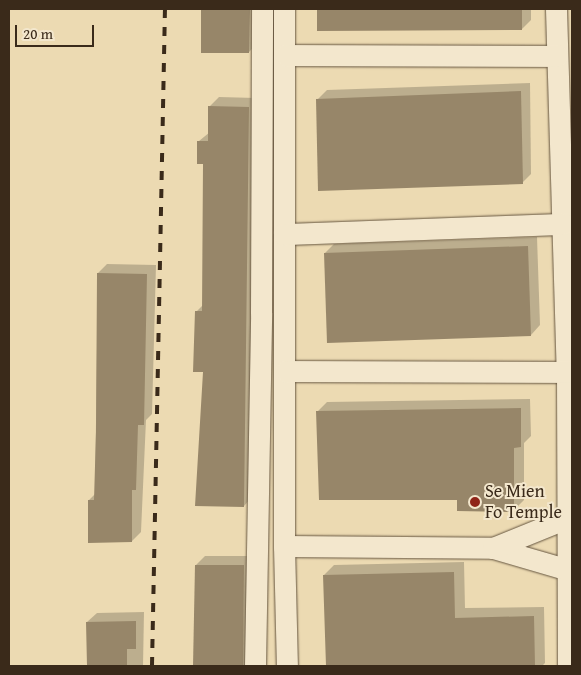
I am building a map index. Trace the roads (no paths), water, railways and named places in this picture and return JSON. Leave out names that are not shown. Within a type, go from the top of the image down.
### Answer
[{"type":"street","points":[[255,666],[261,313],[262,9]]},
{"type":"street","points":[[284,9],[286,55],[284,546],[287,666]]},
{"type":"street","points":[[556,9],[562,224],[570,372],[571,571],[568,666]]},
{"type":"street","points":[[286,55],[557,56]]},
{"type":"street","points":[[284,234],[562,224]]},
{"type":"street","points":[[286,371],[570,372]]},
{"type":"street","points":[[493,548],[570,516]]},
{"type":"street","points":[[284,546],[493,548],[571,571]]},
{"type":"railway","points":[[152,666],[165,9]]},
{"type":"place","name":"Se Mien Fo Temple","points":[[475,502]]}]
